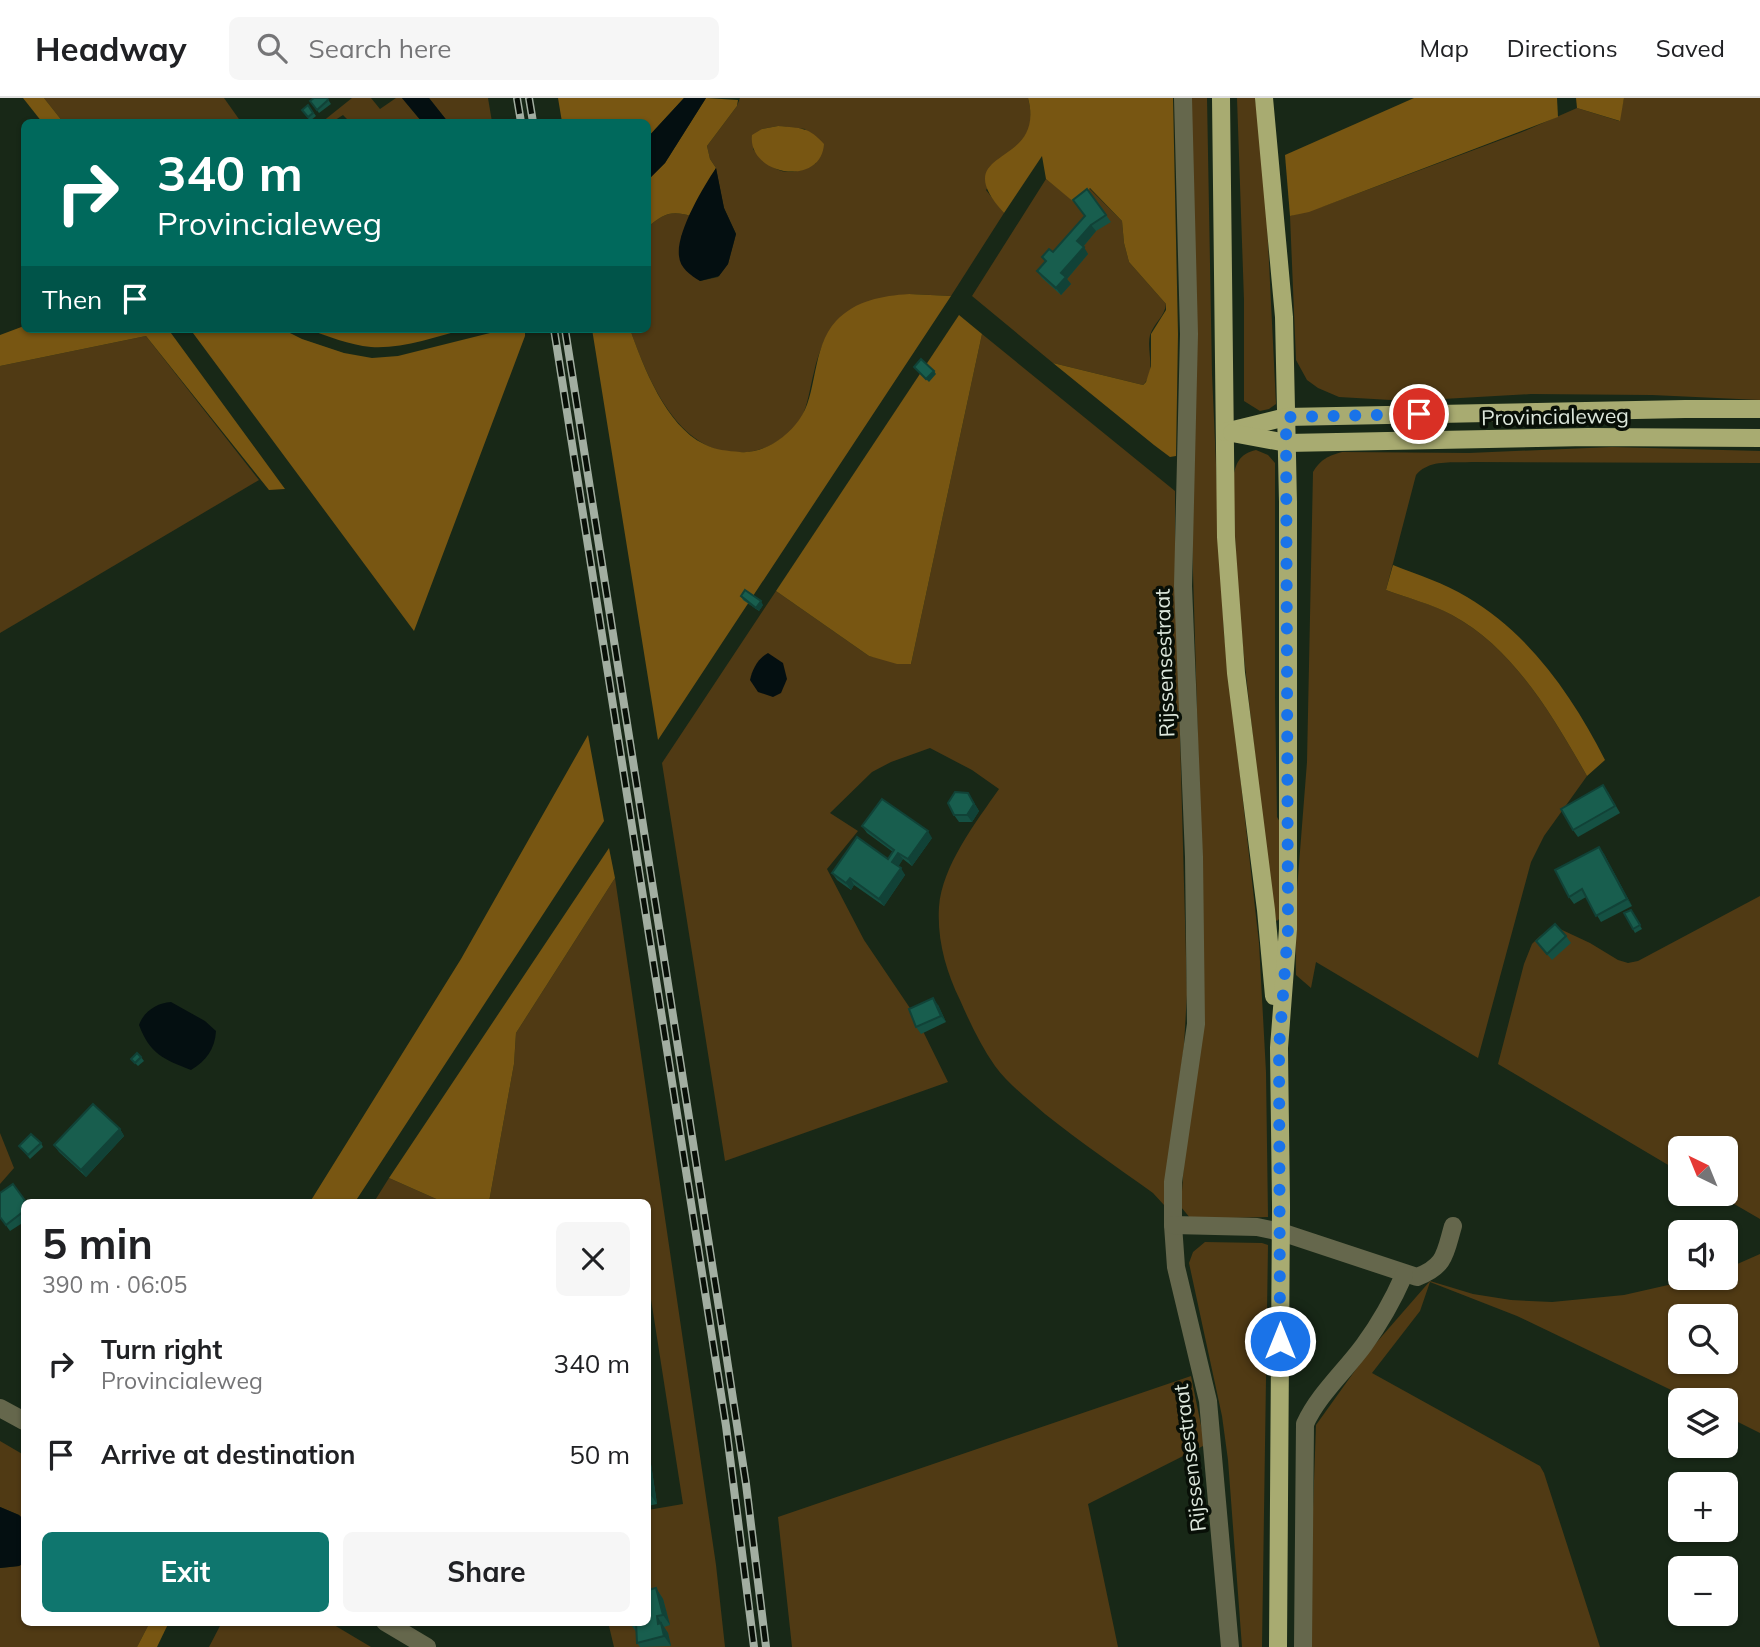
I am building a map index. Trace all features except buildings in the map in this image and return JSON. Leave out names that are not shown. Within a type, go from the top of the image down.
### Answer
[{"type":"main road","points":[[1221,98],[1226,537],[1236,673],[1266,910],[1279,1048],[1281,1232],[1278,1647]]},
{"type":"main road","points":[[1264,98],[1284,317],[1287,443],[1288,929],[1279,1048]]},
{"type":"main road","name":"Provincialeweg","points":[[1286,417],[1760,409]]},
{"type":"main road","points":[[1225,432],[1286,417]]},
{"type":"main road","name":"Provincialeweg","points":[[1225,432],[1287,443],[1588,437],[1760,438]]},
{"type":"street","name":"Rijssensestraat","points":[[1183,98],[1189,334],[1183,586],[1194,858],[1196,1024],[1173,1182],[1173,1225],[1176,1267],[1208,1401],[1230,1647]]},
{"type":"street","points":[[1173,1225],[1257,1227],[1281,1232],[1404,1275],[1417,1277],[1438,1266],[1446,1253],[1452,1226]]},
{"type":"street","points":[[1303,1647],[1305,1424],[1390,1306],[1404,1275]]},
{"type":"street","points":[[0,1408],[21,1418]]},
{"type":"street","points":[[392,1626],[427,1647]]},
{"type":"shaded area","points":[[23,98],[44,98],[61,119],[40,119]]},
{"type":"shaded area","points":[[44,98],[224,98],[239,119],[61,119]]},
{"type":"shaded area","points":[[352,98],[371,98],[380,109],[396,98],[402,98],[420,119],[347,119],[343,115],[337,119],[326,119]]},
{"type":"shaded area","points":[[402,98],[429,98],[446,119],[420,119]]},
{"type":"shaded area","points":[[429,98],[488,98],[492,119],[446,119]]},
{"type":"shaded area","points":[[558,98],[684,98],[651,134],[651,119],[562,119]]},
{"type":"shaded area","points":[[684,98],[706,98],[665,163],[651,177],[651,134]]},
{"type":"shaded area","points":[[706,98],[738,100],[737,106],[707,146],[710,159],[716,168],[691,216],[668,214],[651,225],[651,177],[665,163]]},
{"type":"shaded area","points":[[740,98],[1028,98],[1030,108],[1030,126],[1011,158],[986,190],[1004,213],[951,296],[909,294],[824,341],[805,408],[797,424],[788,434],[770,445],[758,450],[732,453],[710,447],[690,435],[674,417],[648,374],[631,333],[651,333],[651,225],[658,219],[673,213],[691,216],[681,237],[700,281],[718,277],[728,264],[736,234],[724,208],[716,168],[710,159],[707,146]],"holes":[[[778,126],[805,129],[816,163],[797,171],[782,171],[767,163],[753,149],[762,129]]]},
{"type":"shaded area","points":[[1028,98],[1173,98],[1178,334],[1176,456],[1170,457],[1154,445],[1053,363],[1143,385],[1151,366],[1151,334],[1166,310],[1166,304],[1129,262],[1122,221],[1090,188],[1075,203],[1046,179],[1042,156],[1004,213],[989,192],[985,177],[990,166],[1024,137],[1030,121]]},
{"type":"shaded area","points":[[1191,98],[1207,98],[1212,374],[1224,633],[1259,943],[1266,1072],[1268,1217],[1191,1219],[1181,1207],[1202,882],[1191,503]]},
{"type":"shaded area","points":[[1237,98],[1255,98],[1264,161],[1276,404],[1260,411],[1244,401],[1244,300]]},
{"type":"shaded area","points":[[1414,98],[1557,98],[1558,117],[1309,212],[1290,216],[1285,155]]},
{"type":"shaded area","points":[[1576,98],[1624,98],[1620,121],[1577,108]]},
{"type":"shaded area","points":[[1624,98],[1760,98],[1760,400],[1652,395],[1531,394],[1408,401],[1339,397],[1307,380],[1296,360],[1290,216],[1324,206],[1522,132],[1577,108],[1619,121]]},
{"type":"shaded area","points":[[778,126],[799,128],[814,134],[824,144],[820,158],[811,167],[799,171],[772,167],[761,159],[754,149],[752,135],[762,129]]},
{"type":"shaded area","points":[[716,168],[724,208],[736,234],[728,264],[719,276],[700,281],[683,268],[679,246],[692,210]]},
{"type":"shaded area","points":[[1046,179],[1075,202],[1089,188],[1122,221],[1129,262],[1166,304],[1150,335],[1149,374],[1143,385],[1053,363],[972,296]]},
{"type":"shaded area","points":[[889,296],[951,296],[658,740],[593,333],[632,333],[649,377],[678,424],[708,446],[726,451],[749,452],[773,444],[799,420],[809,398],[822,344],[836,321],[852,308]]},
{"type":"shaded area","points":[[959,315],[982,334],[911,664],[897,664],[869,656],[776,591]]},
{"type":"shaded area","points":[[21,327],[21,333],[171,333],[285,489],[269,490],[146,336],[0,366],[0,335]]},
{"type":"shaded area","points":[[193,333],[290,333],[344,353],[372,358],[398,356],[490,333],[525,333],[414,631]]},
{"type":"shaded area","points":[[319,333],[451,333],[418,342],[383,347],[339,340]]},
{"type":"shaded area","points":[[982,334],[1175,491],[1187,994],[1184,1045],[1164,1205],[1153,1193],[1018,1091],[995,1066],[976,1034],[947,967],[939,931],[939,907],[941,892],[953,860],[999,789],[972,770],[930,748],[872,772],[830,813],[858,831],[827,869],[864,940],[916,1017],[948,1082],[725,1161],[662,763],[776,591],[869,656],[911,664]]},
{"type":"shaded area","points":[[146,336],[259,480],[0,633],[0,366]]},
{"type":"shaded area","points":[[1612,447],[1760,451],[1760,463],[1472,462],[1427,466],[1416,475],[1386,590],[1452,615],[1495,646],[1546,708],[1587,776],[1544,836],[1531,862],[1478,1058],[1316,962],[1311,988],[1296,975],[1295,915],[1307,762],[1313,472],[1325,459],[1342,452],[1469,453]]},
{"type":"shaded area","points":[[1256,450],[1268,455],[1275,463],[1275,697],[1277,817],[1280,822],[1280,918],[1277,921],[1273,918],[1237,594],[1233,478],[1239,460]]},
{"type":"shaded area","points":[[1393,565],[1458,592],[1510,629],[1564,690],[1605,760],[1587,776],[1546,708],[1495,646],[1452,615],[1386,590]]},
{"type":"shaded area","points":[[768,653],[783,663],[787,679],[781,693],[773,697],[758,692],[750,680],[756,665]]},
{"type":"shaded area","points":[[588,735],[604,821],[357,1199],[312,1199],[461,959]]},
{"type":"shaded area","points":[[609,848],[615,878],[516,1033],[514,1064],[490,1199],[436,1199],[389,1178]]},
{"type":"shaded area","points":[[615,878],[716,1565],[725,1647],[614,1647],[609,1626],[651,1626],[651,1509],[683,1504],[651,1299],[651,1199],[490,1199],[514,1064],[516,1033]]},
{"type":"shaded area","points":[[1760,896],[1760,1219],[1738,1206],[1738,1136],[1668,1136],[1668,1165],[1498,1064],[1524,964],[1532,944],[1540,936],[1550,929],[1560,929],[1618,960],[1628,963],[1638,961]]},
{"type":"shaded area","points":[[171,1002],[205,1021],[216,1031],[209,1054],[191,1070],[153,1049],[139,1025],[152,1009]]},
{"type":"shaded area","points":[[0,1133],[14,1168],[0,1184]]},
{"type":"shaded area","points":[[389,1178],[436,1199],[376,1199]]},
{"type":"shaded area","points":[[1205,1242],[1268,1245],[1262,1647],[1242,1647],[1228,1460],[1222,1416],[1189,1263],[1193,1252]]},
{"type":"shaded area","points":[[1760,1254],[1760,1433],[1738,1422],[1738,1388],[1668,1388],[1517,1316],[1430,1282],[1420,1311],[1372,1373],[1540,1466],[1600,1647],[1308,1647],[1316,1425],[1369,1351],[1430,1281],[1473,1294],[1511,1300],[1552,1302],[1624,1295],[1668,1285],[1668,1290],[1738,1290],[1738,1264]]},
{"type":"shaded area","points":[[1191,1376],[1205,1445],[1088,1504],[1118,1647],[792,1647],[778,1517]]},
{"type":"shaded area","points":[[0,1441],[21,1453],[21,1517],[0,1507]]},
{"type":"shaded area","points":[[0,1507],[21,1517],[21,1565],[0,1568]]},
{"type":"shaded area","points":[[21,1565],[21,1626],[148,1626],[137,1647],[0,1647],[0,1568]]},
{"type":"shaded area","points":[[148,1626],[167,1626],[157,1647],[137,1647]]},
{"type":"shaded area","points":[[220,1626],[336,1626],[371,1647],[209,1647]]},
{"type":"railway","points":[[517,98],[520,119]]},
{"type":"railway","points":[[529,98],[532,119]]},
{"type":"railway","points":[[555,333],[726,1426],[754,1647]]},
{"type":"railway","points":[[566,333],[746,1484],[766,1647]]},
{"type":"route","points":[[1280,1341],[1279,1048],[1288,929],[1286,417],[1419,414]]}]
